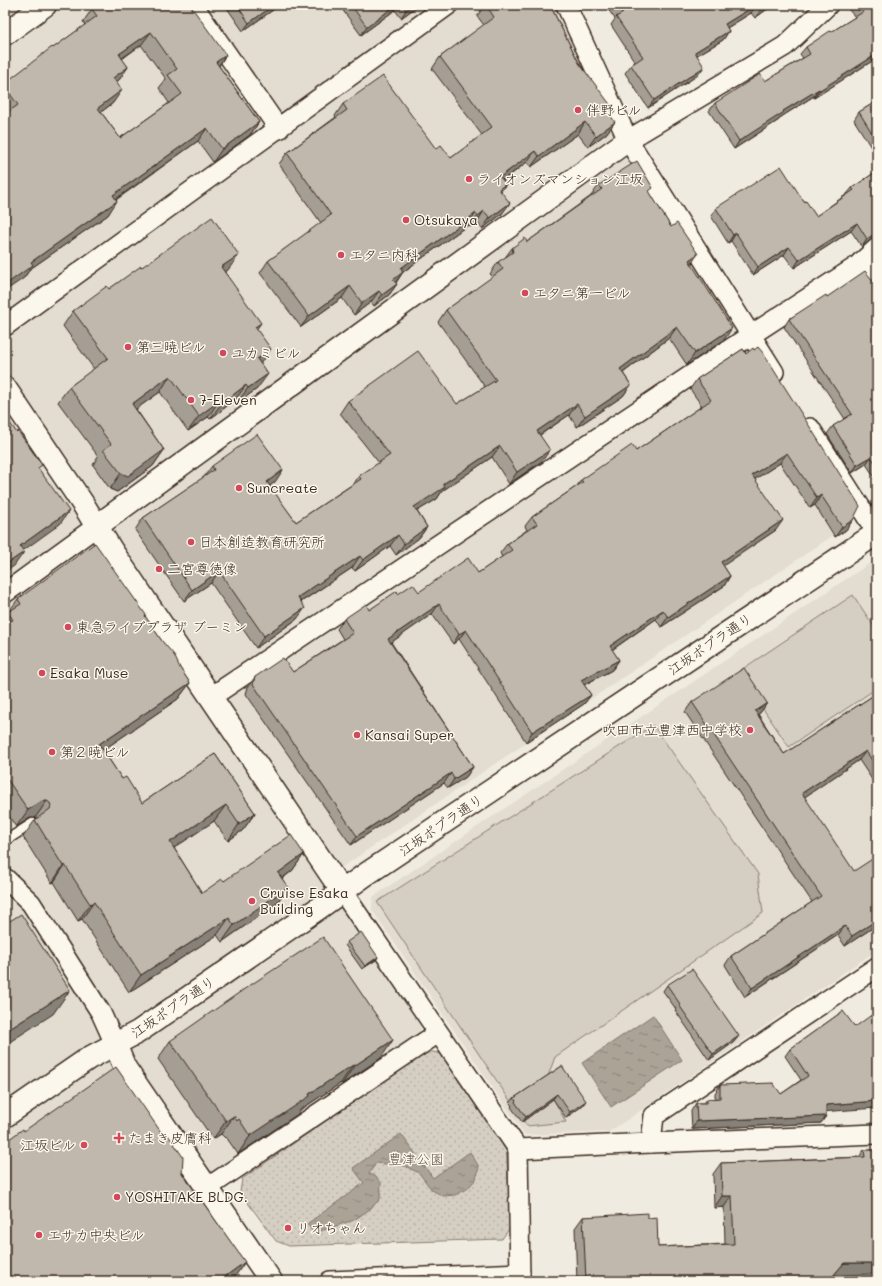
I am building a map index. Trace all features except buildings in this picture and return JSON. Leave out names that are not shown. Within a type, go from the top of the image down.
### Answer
[{"type":"main road","points":[[5,34],[45,5]]},
{"type":"main road","points":[[97,526],[628,140]]},
{"type":"main road","points":[[5,388],[112,551],[342,891]]},
{"type":"main road","name":"江坂ポプラ通り","points":[[5,1116],[89,1058],[138,1032],[342,891],[877,533]]},
{"type":"main road","points":[[115,1044],[125,1068],[271,1281]]},
{"type":"street","points":[[193,5],[279,129]]},
{"type":"street","points":[[5,326],[279,129],[448,5]]},
{"type":"street","points":[[566,5],[628,140],[786,389]]},
{"type":"street","points":[[628,140],[785,46],[828,5]]},
{"type":"street","points":[[211,697],[751,335],[857,266],[877,248]]},
{"type":"street","points":[[861,262],[877,283]]},
{"type":"street","points":[[803,416],[870,506],[877,533]]},
{"type":"street","points":[[5,593],[97,526]]},
{"type":"street","points":[[5,878],[31,904],[101,1013],[115,1044]]},
{"type":"street","points":[[330,1281],[520,1277],[518,1149],[342,891]]},
{"type":"street","points":[[651,1143],[654,1116],[877,967]]},
{"type":"street","points":[[207,1188],[438,1033]]},
{"type":"street","points":[[518,1149],[877,1134]]},
{"type":"lane","points":[[5,841],[33,823]]},
{"type":"shaded area","points":[[5,5],[555,5],[613,125],[854,513],[850,524],[323,880],[421,1018],[420,1033],[181,1194],[239,1281],[5,1281]]},
{"type":"shaded area","name":"吹田市立豊津西中学校","points":[[873,561],[877,562],[877,950],[609,1132],[525,1135],[372,910],[373,897]]},
{"type":"green space","points":[[853,595],[877,631],[877,688],[789,747],[738,672]]},
{"type":"green space","points":[[653,725],[758,874],[763,913],[555,1057],[545,1084],[566,1122],[527,1126],[377,902]]},
{"type":"green space","name":"豊津公園","points":[[427,1051],[444,1054],[506,1146],[511,1226],[502,1239],[289,1246],[276,1241],[240,1192],[242,1179]]},
{"type":"water","points":[[653,1015],[682,1060],[611,1107],[582,1063]]},
{"type":"water","points":[[401,1134],[433,1178],[470,1152],[479,1167],[476,1179],[467,1189],[455,1195],[443,1196],[432,1190],[419,1173],[405,1166],[376,1163],[369,1174],[375,1176],[381,1183],[380,1199],[370,1209],[354,1220],[314,1233],[307,1224],[364,1183],[353,1168]]},
{"type":"place","name":"伴野ビル","points":[[578,110]]},
{"type":"place","name":"ライオンズマンション江坂","points":[[469,179]]},
{"type":"place","name":"Otsukaya","points":[[406,220]]},
{"type":"place","name":"エタニ内科","points":[[341,255]]},
{"type":"place","name":"エタニ第一ビル","points":[[525,293]]},
{"type":"place","name":"第三暁ビル","points":[[128,347]]},
{"type":"place","name":"ユカミビル","points":[[223,353]]},
{"type":"place","name":"7-Eleven","points":[[191,400]]},
{"type":"place","name":"Suncreate","points":[[239,488]]},
{"type":"place","name":"日本創造教育研究所","points":[[191,542]]},
{"type":"place","name":"二宮尊徳像","points":[[159,569]]},
{"type":"place","name":"東急ライブプラザ ブーミン","points":[[68,627]]},
{"type":"place","name":"Esaka Muse","points":[[42,673]]},
{"type":"place","name":"吹田市立豊津西中学校","points":[[750,730]]},
{"type":"place","name":"Kansai Super","points":[[357,735]]},
{"type":"place","name":"第２暁ビル","points":[[52,752]]},
{"type":"place","name":"Cruise Esaka Building","points":[[252,901]]},
{"type":"place","name":"たまき皮膚科","points":[[119,1138]]},
{"type":"place","name":"江坂ビル","points":[[84,1145]]},
{"type":"place","name":"YOSHITAKE BLDG.","points":[[117,1197]]},
{"type":"place","name":"リオちゃん","points":[[288,1228]]},
{"type":"place","name":"エサカ中央ビル","points":[[39,1235]]}]
